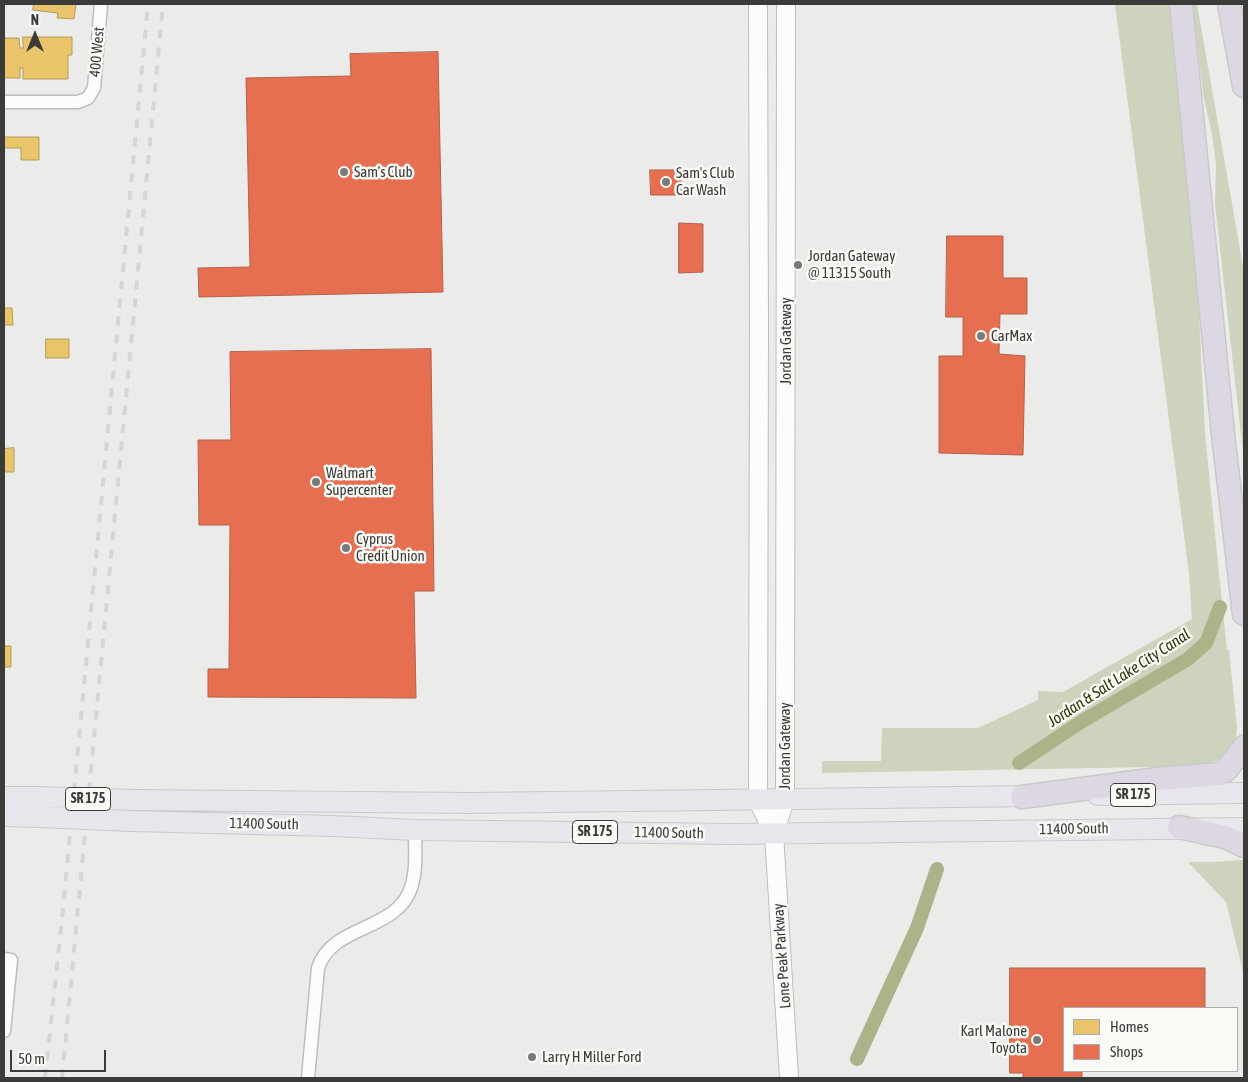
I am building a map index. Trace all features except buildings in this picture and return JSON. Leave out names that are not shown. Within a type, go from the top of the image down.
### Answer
[{"type":"highway","points":[[1181,4],[1223,434],[1244,614]]},
{"type":"highway","points":[[1229,4],[1244,86]]},
{"type":"highway","points":[[1022,796],[1158,779],[1220,774],[1227,769],[1244,746]]},
{"type":"highway","points":[[1179,827],[1225,837],[1244,846]]},
{"type":"main road","name":"Jordan Gateway","points":[[758,4],[758,800],[774,834]]},
{"type":"main road","name":"Jordan Gateway","points":[[774,834],[785,800],[786,4]]},
{"type":"main road","points":[[758,72],[786,72]]},
{"type":"main road","name":"11400 South","points":[[4,816],[39,807],[136,800],[471,803],[1244,793]]},
{"type":"main road","name":"11400 South","points":[[4,797],[39,807],[131,821],[415,830],[774,834],[1179,827],[1244,828]]},
{"type":"main road","name":"Lone Peak Parkway","points":[[774,834],[789,1078]]},
{"type":"street","name":"400 West","points":[[4,102],[78,102],[88,98],[94,88],[101,4]]},
{"type":"street","points":[[308,1078],[318,968],[321,959],[335,944],[383,920],[396,911],[405,900],[411,888],[414,874],[415,830]]},
{"type":"street","points":[[4,1031],[7,960]]},
{"type":"green space","points":[[1115,4],[1170,4],[1194,216],[1205,433],[1227,650],[1229,650],[1237,727],[1235,745],[1220,759],[1205,766],[822,773],[822,761],[881,761],[882,728],[978,728],[1038,700],[1038,691],[1063,692],[1192,619],[1189,574]]},
{"type":"green space","points":[[1192,4],[1197,4],[1244,272],[1244,461],[1215,204],[1216,165],[1212,134],[1204,99]]},
{"type":"green space","points":[[1244,861],[1244,976],[1226,902],[1188,862]]},
{"type":"waterway","name":"Jordan & Salt Lake City Canal","points":[[1019,763],[1081,722],[1188,659],[1206,643],[1220,607]]},
{"type":"waterway","name":"Jordan & Salt Lake City Canal","points":[[857,1059],[917,928],[937,869]]},
{"type":"railway","points":[[45,1078],[62,919],[148,4]]},
{"type":"railway","points":[[62,1078],[163,4]]},
{"type":"place","name":"Sam's Club","points":[[344,172]]},
{"type":"place","name":"Sam's Club Car Wash","points":[[666,182]]},
{"type":"place","name":"Jordan Gateway @ 11315 South","points":[[798,265]]},
{"type":"place","name":"CarMax","points":[[981,336]]},
{"type":"place","name":"Walmart Supercenter","points":[[316,482]]},
{"type":"place","name":"Cyprus Credit Union","points":[[346,548]]},
{"type":"place","name":"Karl Malone Toyota","points":[[1037,1040]]},
{"type":"place","name":"Larry H Miller Ford","points":[[532,1057]]}]
